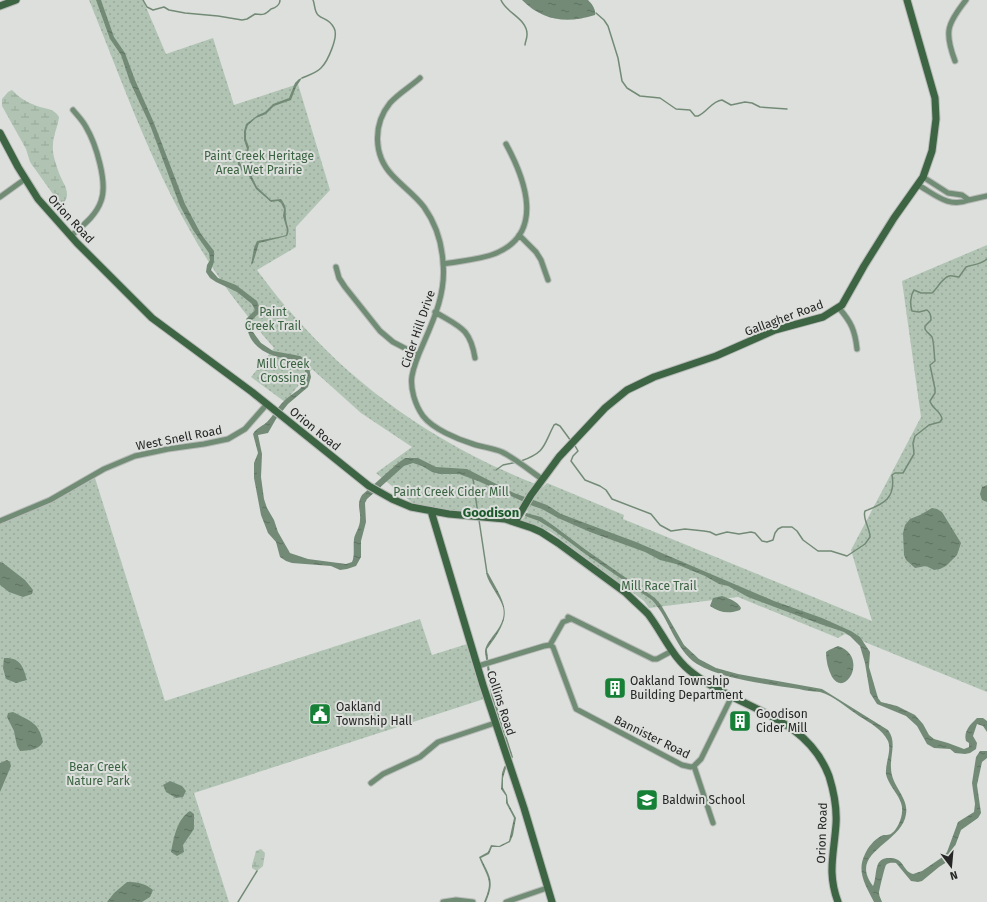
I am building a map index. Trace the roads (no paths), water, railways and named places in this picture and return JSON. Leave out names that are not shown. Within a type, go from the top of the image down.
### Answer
[{"type":"street","points":[[0,6],[16,0]]},
{"type":"street","name":"Gallagher Road","points":[[516,522],[531,495],[559,457],[605,408],[627,390],[654,377],[716,356],[775,330],[823,317],[839,308],[847,299],[864,266],[903,204],[923,177],[932,151],[936,119],[935,98],[907,0]]},
{"type":"street","points":[[955,61],[949,46],[948,34],[950,25],[957,11],[966,0]]},
{"type":"street","name":"Cider Hill Drive","points":[[420,78],[409,88],[400,93],[389,104],[379,120],[377,137],[382,159],[391,174],[424,207],[435,227],[442,249],[444,264],[443,287],[436,312],[418,355],[412,376],[414,397],[423,416],[442,431],[457,438],[501,452],[519,462],[542,479]]},
{"type":"street","points":[[71,236],[97,209],[103,192],[101,171],[93,144],[87,128],[73,110]]},
{"type":"street","name":"Orion Road","points":[[0,133],[25,179],[38,199],[71,236],[152,318],[267,404],[369,486],[412,507],[449,514],[487,517],[516,522],[542,532],[626,593],[648,615],[681,663],[695,675],[793,729],[805,740],[820,759],[829,776],[834,793],[836,824],[832,881],[838,902]]},
{"type":"street","points":[[444,264],[485,257],[496,253],[508,246],[519,235],[526,217],[527,198],[517,163],[506,144]]},
{"type":"street","points":[[923,177],[948,193],[962,196],[970,200]]},
{"type":"street","points":[[0,197],[25,179]]},
{"type":"street","points":[[918,185],[945,201],[961,203],[987,196]]},
{"type":"street","points":[[519,235],[536,252],[548,280]]},
{"type":"street","points":[[336,267],[339,278],[345,287],[380,331],[393,342],[418,355]]},
{"type":"street","points":[[839,308],[853,326],[856,335],[857,349]]},
{"type":"street","points":[[436,312],[468,334],[473,346],[475,358]]},
{"type":"street","name":"West Snell Road","points":[[0,521],[50,500],[110,467],[135,456],[161,450],[228,439],[244,429],[267,404]]},
{"type":"street","name":"Collins Road","points":[[430,511],[495,723],[524,808],[552,902]]},
{"type":"street","points":[[478,666],[550,645],[563,622],[570,618],[652,659],[657,659],[672,651]]},
{"type":"street","name":"Bannister Road","points":[[550,645],[553,647],[576,709],[682,765],[691,767],[694,766]]},
{"type":"street","points":[[713,823],[694,766],[701,759],[732,696]]},
{"type":"street","points":[[371,783],[383,774],[420,757],[438,742],[495,723]]},
{"type":"street","points":[[506,902],[547,888]]},
{"type":"street","points":[[442,902],[456,900],[473,902]]},
{"type":"water","points":[[96,0],[101,0],[114,37],[125,53],[185,204],[201,234],[214,251],[214,262],[211,270],[218,278],[236,285],[257,301],[260,309],[259,313],[251,321],[253,332],[261,343],[273,351],[300,356],[308,363],[311,377],[308,387],[288,404],[276,419],[268,433],[258,435],[262,454],[261,477],[264,499],[278,532],[290,553],[308,559],[346,564],[352,562],[354,554],[354,539],[360,523],[359,505],[362,495],[405,458],[418,458],[436,467],[467,469],[514,493],[547,505],[561,514],[636,542],[774,601],[822,618],[851,631],[860,637],[870,652],[869,667],[878,698],[881,702],[897,706],[915,715],[923,724],[929,735],[934,739],[964,749],[969,747],[969,743],[966,741],[965,737],[968,728],[977,718],[983,718],[987,721],[987,732],[983,726],[977,724],[973,736],[977,743],[976,749],[965,754],[955,753],[950,749],[934,748],[927,744],[917,726],[906,716],[877,704],[870,693],[865,663],[860,646],[844,632],[748,597],[705,576],[590,532],[558,518],[542,509],[459,474],[440,474],[413,463],[404,466],[367,499],[365,503],[366,522],[361,541],[361,557],[356,566],[340,570],[331,566],[292,563],[280,557],[276,542],[268,533],[261,515],[254,478],[254,463],[258,453],[253,434],[267,422],[283,402],[303,385],[305,381],[305,371],[299,361],[279,357],[256,345],[247,330],[246,319],[255,310],[252,304],[237,292],[210,278],[206,272],[207,265],[210,260],[209,253],[193,230],[180,206],[150,125],[130,82],[121,55],[110,39]]},
{"type":"water","points":[[522,0],[588,0],[594,9],[595,15],[585,18],[565,20],[556,19],[538,12]]},
{"type":"water","points":[[302,78],[296,87],[291,100],[274,106],[266,114],[256,118],[248,125],[246,131],[246,139],[249,147],[248,154],[254,167],[252,177],[257,187],[271,200],[281,199],[285,207],[289,231],[287,236],[259,243],[251,265],[254,248],[257,241],[286,235],[287,230],[283,216],[284,209],[281,203],[278,201],[271,202],[256,189],[249,176],[240,169],[237,155],[246,152],[247,149],[244,140],[246,124],[258,115],[265,112],[273,104],[289,98],[295,83]],"holes":[[[246,154],[252,167],[251,174],[241,165],[239,156]]]},
{"type":"water","points":[[987,485],[987,502],[982,500],[980,494],[982,487]]},
{"type":"water","points":[[932,508],[942,512],[961,543],[957,555],[946,566],[934,570],[926,566],[915,568],[906,560],[904,555],[903,533],[905,525],[910,519]]},
{"type":"water","points":[[526,513],[541,517],[655,598],[661,605],[684,645],[699,659],[716,668],[738,674],[822,689],[888,730],[893,744],[891,763],[892,774],[905,802],[906,814],[896,833],[871,856],[867,865],[867,874],[873,886],[878,864],[884,859],[893,858],[897,860],[906,870],[913,874],[922,871],[944,856],[947,852],[958,822],[974,812],[975,804],[972,783],[976,757],[980,751],[987,751],[987,758],[982,762],[977,785],[981,813],[978,818],[961,830],[950,860],[922,881],[918,882],[911,881],[896,863],[887,864],[884,870],[879,893],[882,902],[874,902],[863,879],[861,867],[862,861],[868,849],[878,838],[882,835],[891,834],[896,829],[902,815],[901,802],[886,774],[889,745],[882,733],[840,702],[820,692],[733,678],[697,664],[683,651],[664,616],[652,600],[552,529],[539,521],[525,516]]},
{"type":"water","points":[[0,562],[25,580],[33,590],[32,594],[23,597],[9,592],[0,585]]},
{"type":"water","points":[[486,573],[488,573],[500,595],[505,611],[501,627],[487,651],[493,694],[513,757],[506,768],[503,778],[503,788],[507,795],[508,803],[516,818],[513,835],[510,842],[500,847],[492,847],[489,854],[481,858],[489,875],[491,884],[489,895],[486,902],[484,902],[489,888],[489,883],[487,874],[479,857],[488,852],[491,845],[499,846],[509,841],[514,818],[506,803],[506,796],[501,789],[502,773],[511,757],[491,695],[485,652],[489,642],[500,627],[504,614],[503,607],[489,582]]},
{"type":"water","points":[[722,596],[735,602],[741,608],[740,610],[725,612],[710,606],[713,598]]},
{"type":"water","points":[[838,646],[847,651],[852,658],[852,674],[843,683],[838,682],[832,677],[826,659],[826,652]]},
{"type":"water","points":[[4,658],[14,659],[20,663],[27,680],[16,683],[6,679],[3,668]]},
{"type":"water","points":[[13,712],[29,720],[39,730],[43,742],[39,747],[33,750],[20,751],[17,746],[14,731],[7,717],[8,713]]},
{"type":"water","points":[[7,760],[10,762],[11,766],[0,792],[0,763]]},
{"type":"water","points":[[170,781],[182,786],[186,791],[183,797],[176,798],[166,792],[163,785]]},
{"type":"water","points":[[190,811],[194,814],[194,829],[183,845],[184,852],[177,856],[171,852],[175,835],[182,819]]},
{"type":"water","points":[[127,882],[141,883],[147,886],[153,890],[150,897],[142,902],[107,902],[114,893]]},
{"type":"waterway","points":[[143,0],[147,7],[153,10],[164,7],[169,10],[185,13],[242,20],[255,14],[265,13],[277,6],[280,0]]},
{"type":"waterway","points":[[302,78],[312,74],[324,65],[330,54],[335,37],[334,28],[328,21],[320,17],[315,10],[313,0]]},
{"type":"waterway","points":[[501,0],[507,9],[521,20],[524,25],[527,35],[525,45]]},
{"type":"waterway","points":[[596,13],[608,26],[618,58],[622,81],[627,88],[640,96],[660,98],[676,109],[690,110],[695,116],[701,114],[715,102],[722,100],[731,105],[745,102],[752,103],[760,107],[787,109]]},
{"type":"waterway","points":[[574,444],[578,451],[573,456],[571,461],[585,480],[606,490],[612,499],[651,514],[660,525],[671,531],[685,529],[710,532],[716,535],[727,532],[739,534],[751,532],[755,533],[762,541],[767,542],[773,540],[778,529],[782,527],[792,527],[797,531],[803,540],[818,551],[831,551],[847,556],[865,544],[870,537],[864,514],[865,511],[883,503],[890,495],[893,483],[892,475],[895,473],[903,473],[914,454],[913,443],[915,436],[929,425],[940,422],[942,419],[930,401],[935,393],[930,365],[935,361],[933,339],[925,329],[925,326],[931,320],[931,316],[927,310],[919,312],[912,311],[911,300],[913,292],[914,290],[921,293],[932,293],[946,277],[959,277],[966,267],[987,259]]},
{"type":"waterway","points":[[521,461],[535,455],[543,448],[554,425],[556,424],[560,426],[571,441]]},
{"type":"waterway","points":[[496,470],[503,465],[517,462]]},
{"type":"waterway","points":[[473,479],[478,514]]},
{"type":"waterway","points":[[479,520],[487,573]]},
{"type":"waterway","points":[[238,902],[257,871]]},
{"type":"place","name":"Oakland Township Building Department","points":[[615,688]]},
{"type":"place","name":"Oakland Township Hall","points":[[320,714]]},
{"type":"place","name":"Goodison Cider Mill","points":[[740,721]]},
{"type":"place","name":"Baldwin School","points":[[647,800]]},
{"type":"district","name":"Goodison","points":[[491,512]]},
{"type":"park label","name":"Paint Creek Heritage Area Wet Prairie","points":[[259,163]]},
{"type":"park label","name":"Paint Creek Trail","points":[[273,319]]},
{"type":"park label","name":"Mill Creek Crossing","points":[[283,371]]},
{"type":"park label","name":"Paint Creek Cider Mill","points":[[451,492]]},
{"type":"park label","name":"Mill Race Trail","points":[[659,586]]},
{"type":"park label","name":"Bear Creek Nature Park","points":[[98,774]]}]
